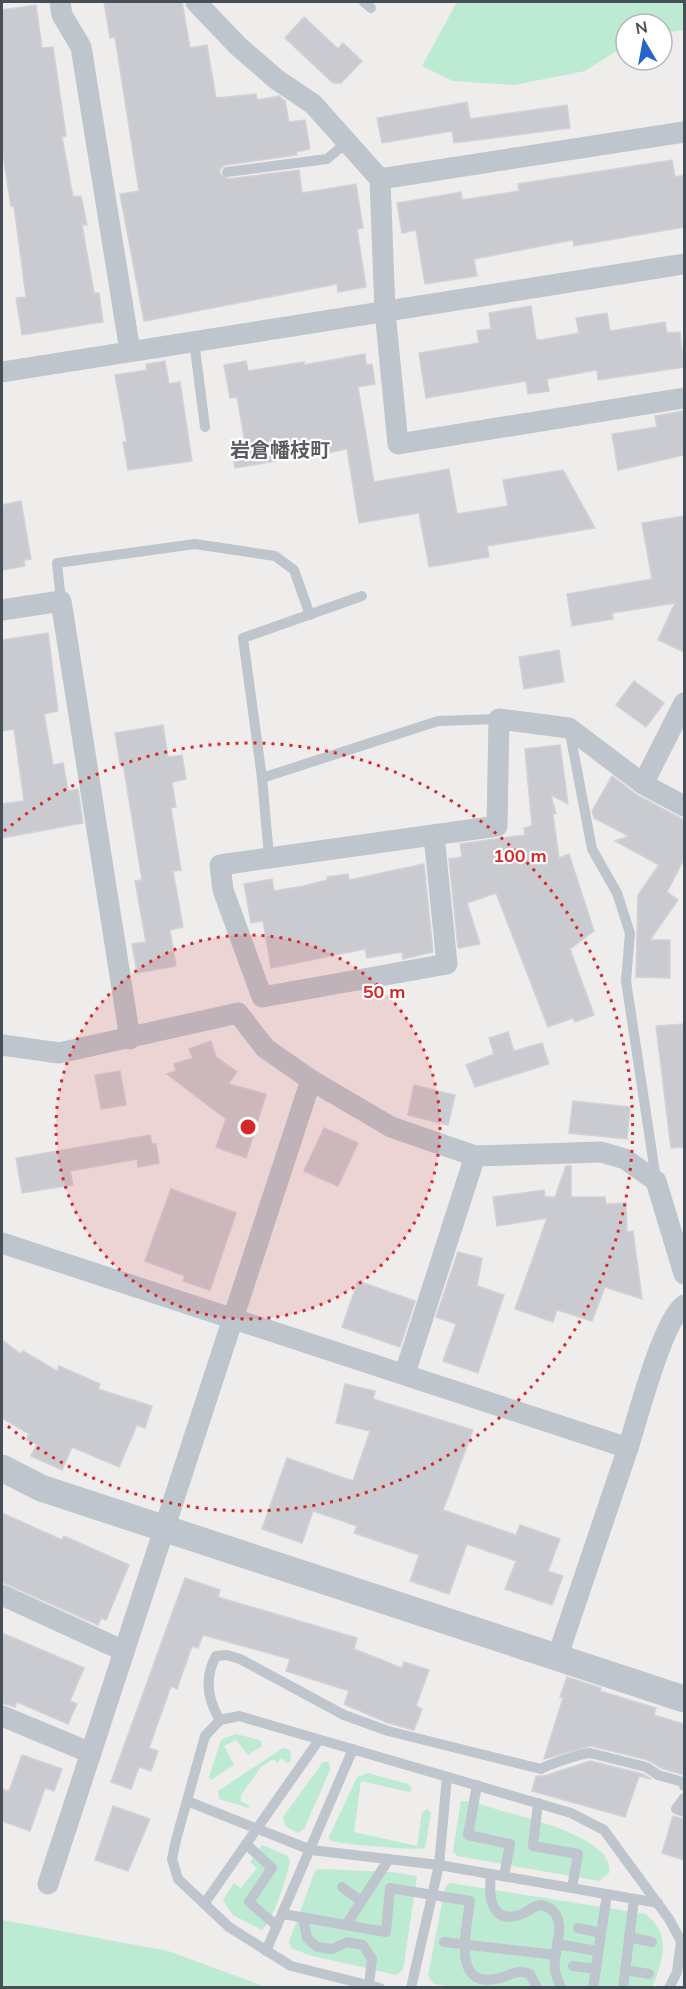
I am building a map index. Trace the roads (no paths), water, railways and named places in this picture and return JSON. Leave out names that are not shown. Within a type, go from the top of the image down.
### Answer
[{"type":"street","points":[[60,2],[62,15],[81,47],[129,351]]},
{"type":"street","points":[[196,2],[238,46],[276,80],[313,104],[380,179],[385,311],[398,444],[684,398]]},
{"type":"street","points":[[380,179],[684,132]]},
{"type":"street","points":[[2,372],[684,264]]},
{"type":"street","points":[[2,610],[61,601],[130,1039]]},
{"type":"street","points":[[643,784],[684,703]]},
{"type":"street","points":[[262,997],[224,890],[220,865],[269,856],[497,826],[499,719],[568,728],[643,784],[684,806]]},
{"type":"street","points":[[2,1045],[59,1053],[130,1039],[238,1013],[262,997],[447,964],[434,835]]},
{"type":"street","points":[[238,1013],[265,1048],[311,1080],[391,1127],[475,1156],[601,1152],[625,1159],[656,1181],[684,1274]]},
{"type":"street","points":[[48,1884],[311,1080]]},
{"type":"street","points":[[405,1373],[475,1156]]},
{"type":"street","points":[[2,1243],[232,1320],[405,1373],[627,1448]]},
{"type":"street","points":[[557,1658],[665,1337],[677,1311],[684,1305]]},
{"type":"street","points":[[2,1468],[41,1488],[164,1530],[684,1699]]},
{"type":"street","points":[[2,1595],[124,1651]]},
{"type":"street","points":[[2,1716],[91,1753]]},
{"type":"lane","points":[[227,172],[327,159],[347,142]]},
{"type":"lane","points":[[194,341],[205,427]]},
{"type":"lane","points":[[61,601],[57,563],[195,544],[275,556],[294,570],[310,615]]},
{"type":"lane","points":[[269,856],[262,778],[243,638],[362,596]]},
{"type":"lane","points":[[262,778],[438,721],[499,719]]},
{"type":"lane","points":[[568,728],[592,849],[616,893],[630,933],[626,981],[656,1181]]},
{"type":"lane","points":[[220,1720],[209,1698],[209,1675],[216,1656],[227,1655],[269,1673],[344,1715],[388,1731],[541,1768],[559,1764],[582,1752],[590,1753],[646,1767],[658,1775],[683,1782],[684,1786]]},
{"type":"lane","points":[[303,1917],[307,1938],[317,1947],[332,1949],[347,1942],[363,1946],[372,1959],[374,1986],[291,1966],[230,1928],[178,1880],[172,1859],[187,1801],[205,1736],[220,1720],[239,1716],[571,1813],[604,1830],[658,1903],[681,1941],[677,1972],[669,1988]]},
{"type":"lane","points":[[204,1904],[319,1740]]},
{"type":"lane","points":[[266,1951],[352,1749]]},
{"type":"lane","points":[[411,1988],[439,1865],[447,1777]]},
{"type":"lane","points":[[477,1785],[468,1835],[510,1844],[504,1876]]},
{"type":"lane","points":[[684,1798],[676,1809],[684,1812]]},
{"type":"lane","points":[[187,1801],[310,1850],[439,1865],[658,1903]]},
{"type":"lane","points":[[538,1803],[532,1846],[578,1854],[572,1888]]},
{"type":"lane","points":[[246,1845],[272,1868],[249,1902],[277,1926]]},
{"type":"lane","points":[[346,1925],[389,1860]]},
{"type":"lane","points":[[491,1874],[489,1894],[491,1904],[500,1915],[511,1918],[539,1905],[549,1907],[559,1923],[555,1969],[561,1988]]},
{"type":"lane","points":[[342,1887],[362,1901]]},
{"type":"lane","points":[[283,1914],[386,1932],[390,1887],[470,1902],[465,1963],[472,1975],[482,1980],[497,1979],[510,1971],[520,1970],[530,1974],[537,1988]]},
{"type":"lane","points":[[593,1988],[607,1894]]},
{"type":"lane","points":[[623,1988],[634,1899]]},
{"type":"lane","points":[[578,1928],[601,1933]]},
{"type":"lane","points":[[629,1937],[652,1942]]},
{"type":"lane","points":[[444,1942],[598,1951]]},
{"type":"lane","points":[[573,1966],[596,1969]]},
{"type":"lane","points":[[625,1970],[649,1974]]},
{"type":"district","name":"岩倉幡枝町","points":[[280,450]]}]
